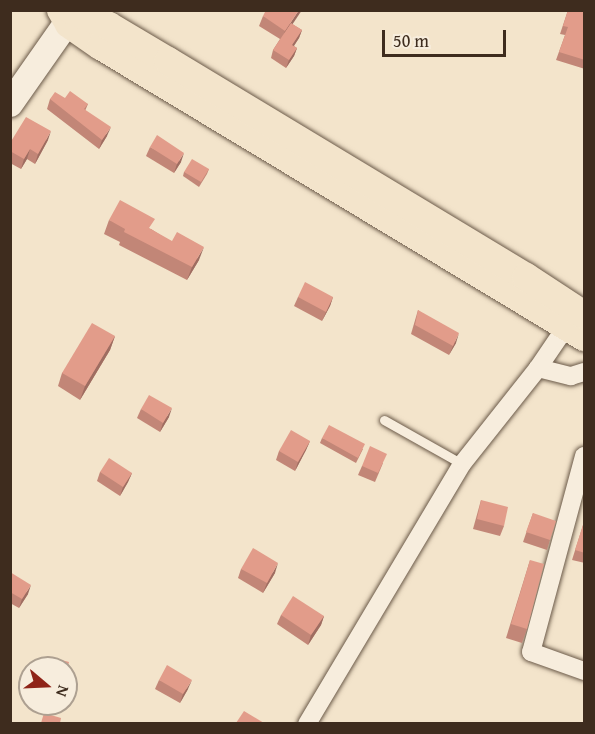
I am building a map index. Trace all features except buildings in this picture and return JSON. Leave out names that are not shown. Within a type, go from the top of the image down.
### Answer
[{"type":"main road","points":[[69,14],[578,326]]},
{"type":"street","points":[[10,104],[69,14]]},
{"type":"street","points":[[307,723],[462,464],[538,368],[578,326]]},
{"type":"street","points":[[538,368],[571,376],[585,372]]},
{"type":"street","points":[[585,456],[531,652],[585,670]]},
{"type":"lane","points":[[384,420],[462,464]]}]
